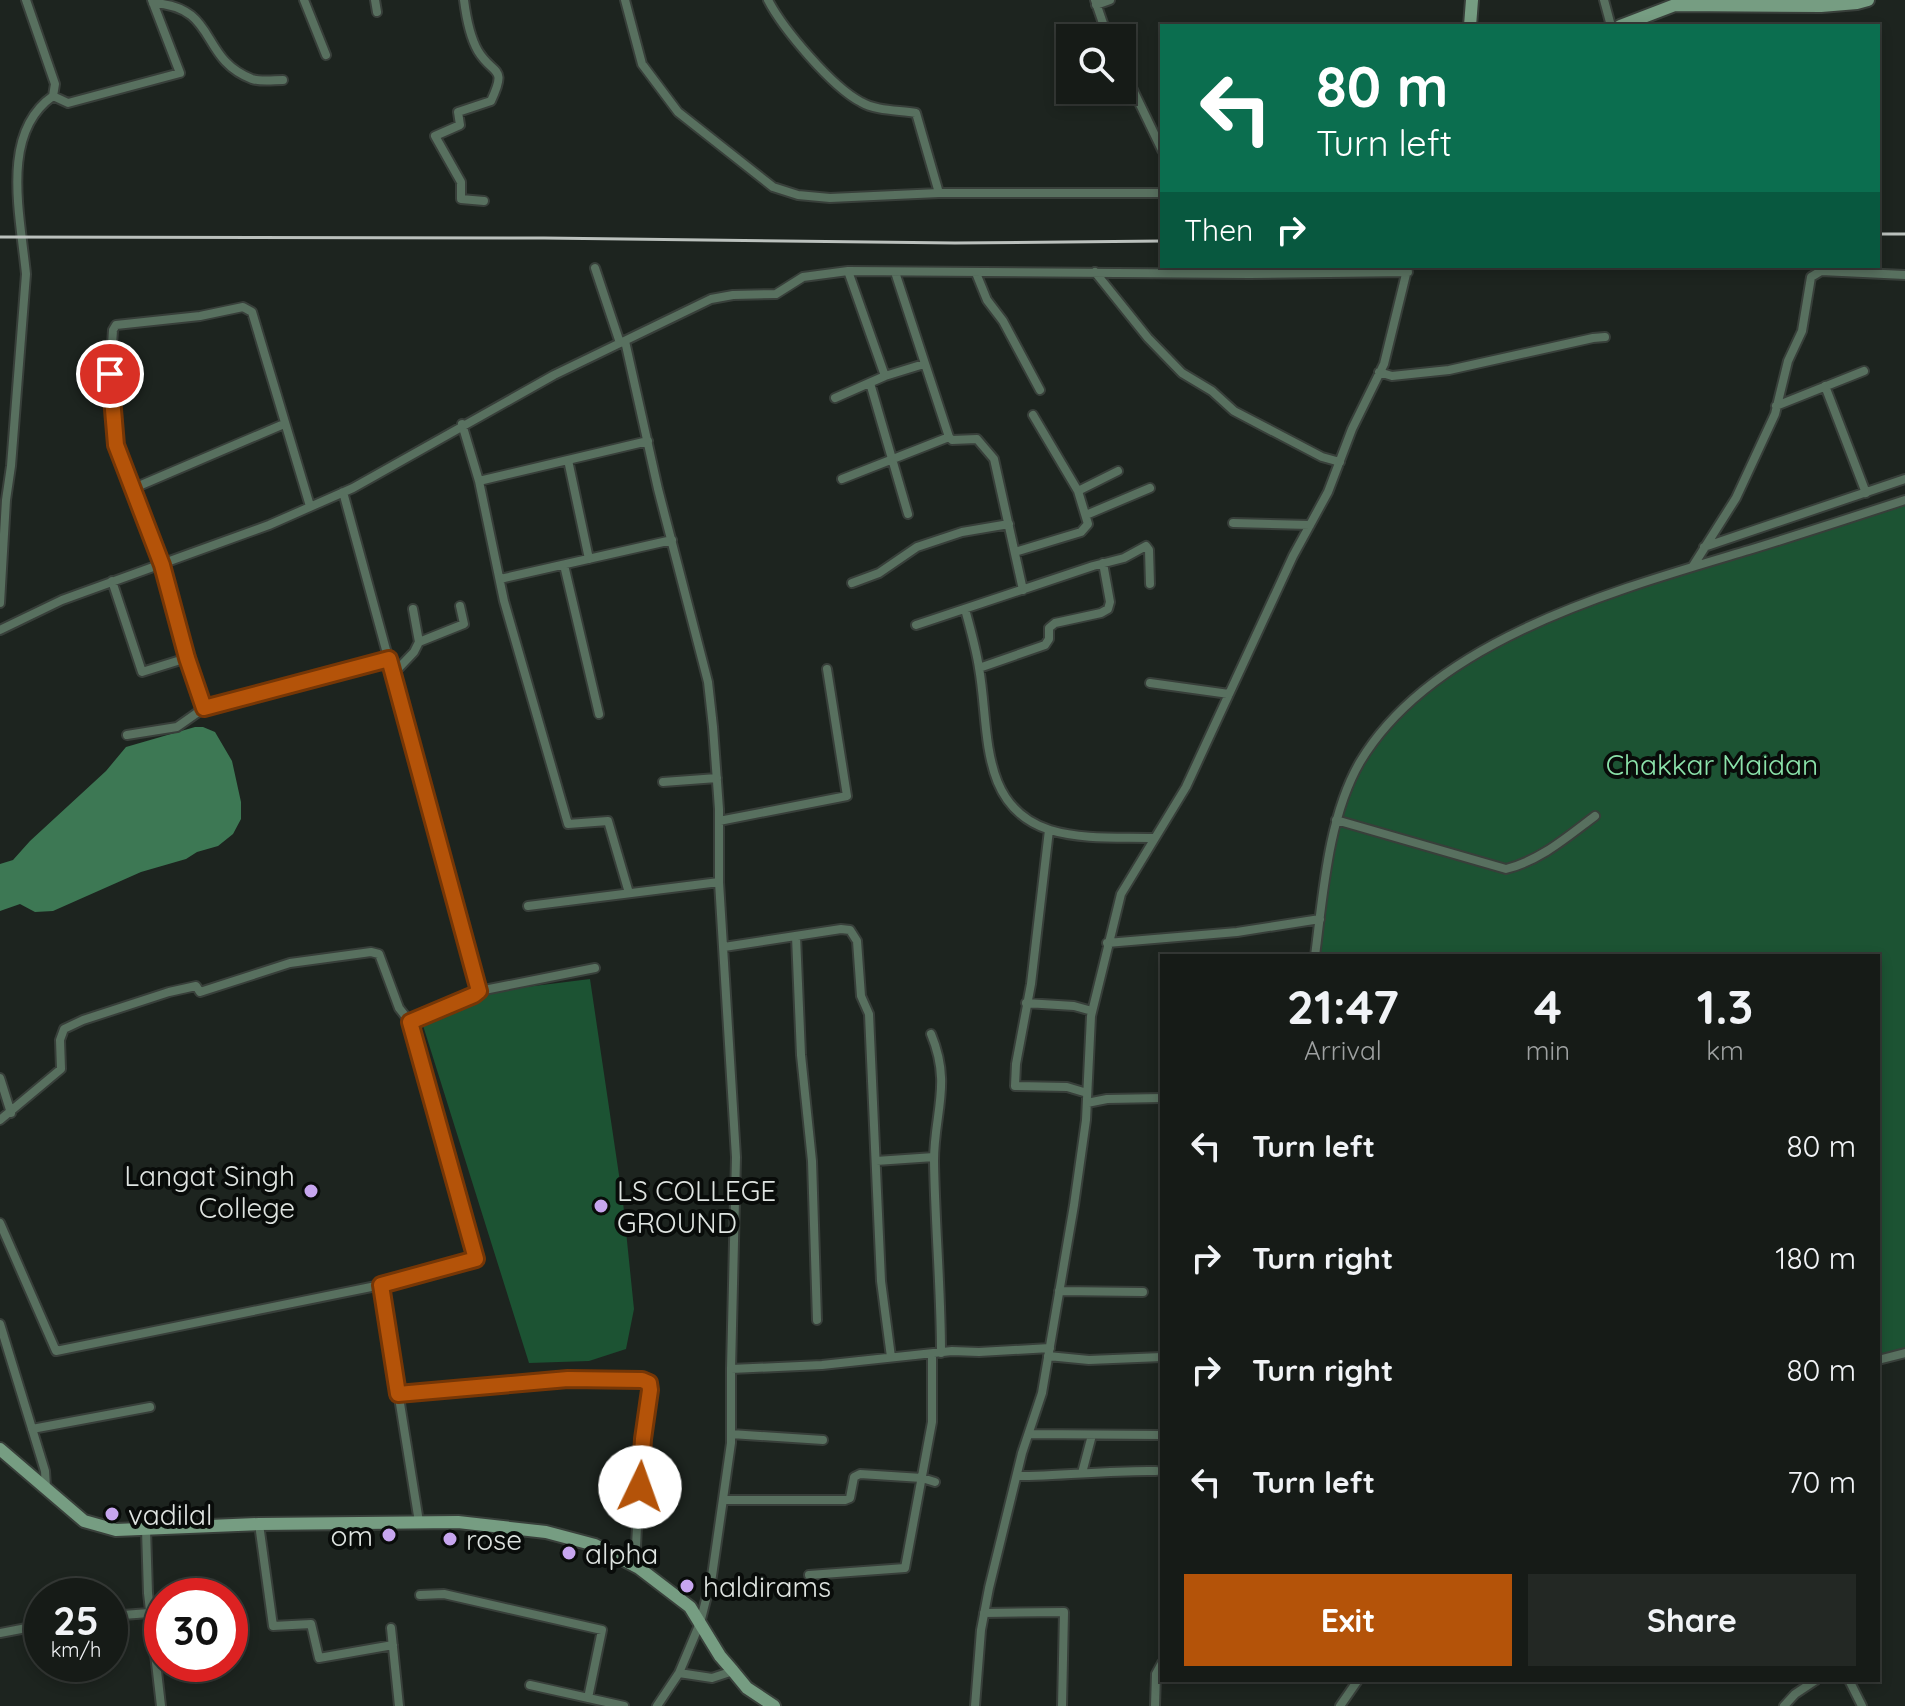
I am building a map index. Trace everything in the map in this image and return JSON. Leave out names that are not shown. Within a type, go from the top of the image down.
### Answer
[{"type":"main road","points":[[1470,24],[1472,0]]},
{"type":"main road","points":[[1625,24],[1675,5],[1821,6],[1868,0]]},
{"type":"main road","points":[[0,1449],[84,1521],[116,1530],[259,1524],[458,1522],[546,1532],[595,1545],[635,1566],[690,1607],[747,1688],[774,1706]]},
{"type":"street","points":[[7,158],[20,124],[35,107],[53,96],[55,84],[26,0]]},
{"type":"street","points":[[304,0],[326,55]]},
{"type":"street","points":[[375,0],[377,12]]},
{"type":"street","points":[[464,0],[478,51],[497,70],[499,84],[491,101],[458,112],[460,125],[435,136],[461,182],[461,199],[484,201]]},
{"type":"street","points":[[625,0],[642,64],[678,112],[773,187],[798,195],[830,198],[939,193],[1160,193]]},
{"type":"street","points":[[768,0],[772,11],[797,40],[831,78],[859,102],[916,113],[939,193]]},
{"type":"street","points":[[1103,24],[1096,2],[1110,0]]},
{"type":"street","points":[[1604,0],[1610,24]]},
{"type":"street","points":[[53,96],[68,103],[180,73],[152,2],[174,5],[198,18],[219,57],[236,70],[254,80],[283,80]]},
{"type":"street","points":[[1136,96],[1160,146]]},
{"type":"street","points":[[0,603],[3,506],[26,274],[7,179]]},
{"type":"street","points":[[595,268],[622,342],[708,682],[717,778],[719,882],[736,1157],[731,1434],[714,1567],[700,1623],[679,1673],[657,1706]]},
{"type":"street","points":[[0,630],[62,600],[162,565],[343,492],[554,375],[711,299],[776,294],[803,277],[848,271],[1250,274],[1408,269],[1379,372],[1328,492],[1186,787],[1121,894],[1092,1011],[1087,1103],[1074,1205],[1042,1393],[1017,1476],[984,1613],[975,1706]]},
{"type":"street","points":[[848,271],[885,376]]},
{"type":"street","points":[[1693,567],[1736,498],[1775,414],[1788,361],[1802,331],[1811,277],[1821,271],[1905,275]]},
{"type":"street","points":[[895,272],[949,437],[952,440],[974,438],[989,450],[994,459],[1023,590]]},
{"type":"street","points":[[1095,272],[1148,338],[1182,373],[1212,391],[1234,411],[1322,457],[1340,462]]},
{"type":"street","points":[[976,273],[987,300],[1003,321],[1040,390]]},
{"type":"street","points":[[204,708],[162,565],[116,445],[110,374],[116,325],[200,316],[243,307],[252,312],[310,506]]},
{"type":"street","points":[[1379,372],[1392,376],[1449,370],[1605,337]]},
{"type":"street","points":[[835,398],[885,376],[924,364]]},
{"type":"street","points":[[1776,406],[1864,371]]},
{"type":"street","points":[[870,383],[908,514]]},
{"type":"street","points":[[1825,386],[1866,493]]},
{"type":"street","points":[[1015,552],[1081,532],[1088,524],[1078,491],[1033,415]]},
{"type":"street","points":[[134,488],[284,424]]},
{"type":"street","points":[[462,424],[479,481],[500,579],[568,824],[608,821],[629,893]]},
{"type":"street","points":[[842,479],[949,437]]},
{"type":"street","points":[[479,481],[648,441]]},
{"type":"street","points":[[568,460],[589,559]]},
{"type":"street","points":[[1078,491],[1118,471]]},
{"type":"street","points":[[1704,547],[1905,479]]},
{"type":"street","points":[[1086,515],[1150,488]]},
{"type":"street","points":[[343,492],[479,991]]},
{"type":"street","points":[[1315,954],[1336,820],[1358,765],[1377,736],[1412,698],[1509,635],[1604,596],[1905,500]]},
{"type":"street","points":[[1233,523],[1310,525]]},
{"type":"street","points":[[852,583],[879,573],[917,547],[962,532],[1009,524]]},
{"type":"street","points":[[500,579],[672,540]]},
{"type":"street","points":[[916,625],[1124,558],[1146,546],[1149,550],[1150,584]]},
{"type":"street","points":[[979,668],[1045,645],[1049,639],[1049,628],[1055,623],[1108,609],[1110,602],[1103,563]]},
{"type":"street","points":[[564,565],[599,714]]},
{"type":"street","points":[[112,581],[142,672],[187,658]]},
{"type":"street","points":[[419,642],[464,624],[460,606]]},
{"type":"street","points":[[393,674],[414,652],[419,642],[413,609]]},
{"type":"street","points":[[965,609],[979,668],[989,750],[1001,791],[1014,811],[1049,830],[1079,836],[1154,838]]},
{"type":"street","points":[[127,735],[177,727],[204,708],[389,659]]},
{"type":"street","points":[[719,821],[847,796],[827,669]]},
{"type":"street","points":[[1150,683],[1229,694]]},
{"type":"street","points":[[663,782],[717,778]]},
{"type":"street","points":[[1336,820],[1506,869],[1542,855],[1595,816]]},
{"type":"street","points":[[1049,830],[1038,932],[1015,1086],[1067,1087],[1087,1093]]},
{"type":"street","points":[[528,906],[719,882]]},
{"type":"street","points":[[1107,943],[1237,932],[1320,919]]},
{"type":"street","points":[[724,947],[841,929],[850,930],[857,941],[861,996],[869,1014],[881,1281],[891,1357]]},
{"type":"street","points":[[796,936],[801,1055],[812,1161],[817,1320]]},
{"type":"street","points":[[0,1120],[61,1069],[60,1040],[64,1029],[83,1020],[169,992],[196,986],[200,992],[290,963],[371,952],[379,954],[399,1008],[410,1022],[476,1259],[381,1285],[56,1351],[0,1223]]},
{"type":"street","points":[[410,1022],[479,991],[595,968]]},
{"type":"street","points":[[1026,1003],[1074,1006],[1092,1011]]},
{"type":"street","points":[[809,1575],[905,1568],[933,1412],[941,1287],[934,1157],[942,1075],[939,1053],[931,1034]]},
{"type":"street","points":[[0,1078],[11,1113]]},
{"type":"street","points":[[1087,1103],[1107,1099],[1160,1098]]},
{"type":"street","points":[[876,1161],[934,1157]]},
{"type":"street","points":[[381,1285],[419,1522]]},
{"type":"street","points":[[1059,1291],[1143,1292]]},
{"type":"street","points":[[0,1324],[45,1471],[46,1488]]},
{"type":"street","points":[[731,1369],[822,1365],[936,1353],[1049,1352],[1089,1360],[1160,1357]]},
{"type":"street","points":[[1880,1359],[1905,1353]]},
{"type":"street","points":[[398,1394],[582,1378],[642,1380],[649,1383],[649,1406],[641,1454],[635,1566]]},
{"type":"street","points":[[32,1429],[150,1407]]},
{"type":"street","points":[[731,1434],[823,1440]]},
{"type":"street","points":[[1029,1434],[1160,1435]]},
{"type":"street","points":[[1082,1473],[1092,1435]]},
{"type":"street","points":[[1017,1476],[1156,1471]]},
{"type":"street","points":[[723,1500],[845,1500],[850,1498],[854,1477],[860,1474],[922,1478],[935,1482]]},
{"type":"street","points":[[259,1524],[273,1626],[311,1624],[319,1658],[393,1645]]},
{"type":"street","points":[[146,1529],[148,1578]]},
{"type":"street","points":[[420,1595],[444,1594],[602,1630],[588,1698]]},
{"type":"street","points":[[984,1613],[1064,1612],[1062,1706]]},
{"type":"street","points":[[0,1633],[24,1628]]},
{"type":"street","points":[[391,1628],[399,1706]]},
{"type":"street","points":[[1155,1706],[1156,1674],[1160,1667]]},
{"type":"street","points":[[679,1673],[712,1678],[733,1671]]},
{"type":"street","points":[[158,1682],[161,1706]]},
{"type":"street","points":[[1340,1706],[1357,1682]]},
{"type":"street","points":[[1784,1706],[1813,1682]]},
{"type":"street","points":[[1850,1682],[1862,1706]]},
{"type":"street","points":[[530,1685],[624,1706]]},
{"type":"green space","name":"Chakkar Maidan","points":[[1905,500],[1905,1352],[1880,1358],[1880,954],[1315,954],[1336,820],[1358,765],[1412,698],[1509,635],[1604,596]]},
{"type":"green space","points":[[590,979],[623,1202],[634,1309],[626,1349],[589,1361],[529,1363],[420,1016],[502,990]]},
{"type":"shaded area","points":[[195,727],[215,732],[232,761],[241,802],[241,819],[233,834],[218,846],[141,872],[53,911],[35,912],[20,904],[0,911],[0,864],[13,860],[106,771],[126,747]]},
{"type":"railway","points":[[1880,234],[1905,234]]},
{"type":"railway","points":[[0,237],[544,238],[955,243],[1160,241]]},
{"type":"place","name":"Langat Singh College","points":[[311,1191]]},
{"type":"place","name":"LS COLLEGE GROUND","points":[[601,1206]]},
{"type":"place","name":"vadilal","points":[[112,1514]]},
{"type":"place","name":"om","points":[[389,1535]]},
{"type":"place","name":"rose","points":[[450,1539]]},
{"type":"place","name":"alpha","points":[[569,1553]]},
{"type":"place","name":"haldirams","points":[[687,1586]]},
{"type":"route","points":[[110,374],[116,445],[162,565],[204,708],[389,659],[479,991],[410,1022],[476,1259],[381,1285],[398,1394],[568,1379],[642,1380],[649,1383],[650,1390],[640,1487]]}]
